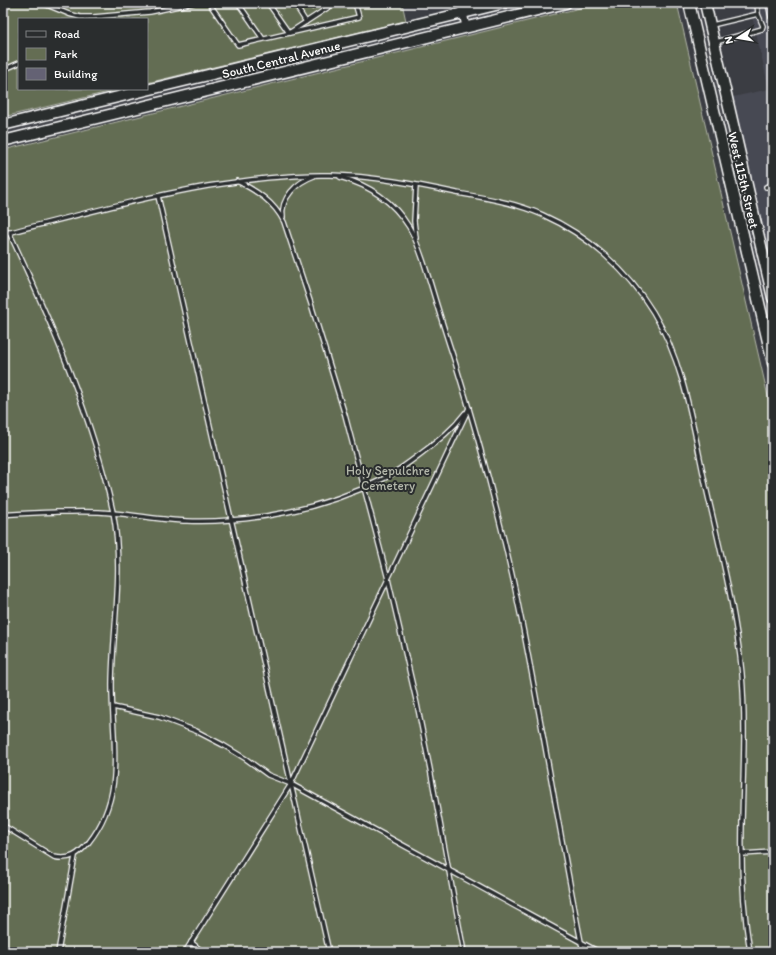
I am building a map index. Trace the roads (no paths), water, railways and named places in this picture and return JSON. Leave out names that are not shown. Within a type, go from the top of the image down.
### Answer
[{"type":"street","name":"South Central Avenue","points":[[148,87],[462,8],[504,3]]},
{"type":"street","name":"South Central Avenue","points":[[3,141],[566,3]]},
{"type":"street","name":"West 115th Street","points":[[689,3],[773,363]]},
{"type":"street","name":"West 115th Street","points":[[706,3],[773,298]]},
{"type":"street","points":[[462,8],[466,27]]},
{"type":"street","name":"South Central Avenue","points":[[3,126],[133,91]]},
{"type":"lane","points":[[42,3],[78,18],[110,17],[150,12],[193,3]]},
{"type":"lane","points":[[209,3],[238,45],[359,17],[355,3]]},
{"type":"lane","points":[[238,3],[263,39]]},
{"type":"lane","points":[[268,3],[289,33]]},
{"type":"lane","points":[[294,3],[306,22]]},
{"type":"lane","points":[[289,33],[335,3]]},
{"type":"lane","points":[[715,42],[762,29],[763,26],[758,14],[757,3]]},
{"type":"lane","points":[[711,25],[758,14]]},
{"type":"lane","points":[[3,70],[18,63]]},
{"type":"lane","points":[[317,175],[295,187],[290,193],[283,207],[282,213],[345,416],[388,580],[417,704],[450,870],[464,952]]},
{"type":"lane","points":[[331,175],[352,180],[382,196],[398,212],[417,241]]},
{"type":"lane","points":[[3,234],[158,196],[236,181],[262,178],[331,175],[374,178],[512,204],[543,215],[575,233],[604,254],[631,282],[654,313],[677,363],[688,403],[727,578],[739,648],[744,720],[742,854],[746,921],[750,952]]},
{"type":"lane","points":[[236,181],[253,190],[273,205],[279,212],[284,222]]},
{"type":"lane","points":[[416,185],[414,221],[417,241],[469,408],[498,519],[521,616],[583,952]]},
{"type":"lane","points":[[766,187],[773,185]]},
{"type":"lane","points":[[158,196],[329,952]]},
{"type":"lane","points":[[3,805],[5,816],[3,828],[54,857],[62,859],[75,856],[85,846],[100,826],[110,802],[113,790],[112,677],[118,572],[116,532],[113,513],[104,476],[86,416],[50,324],[9,232]]},
{"type":"lane","points":[[3,515],[25,513],[94,512],[180,521],[231,521],[260,517],[302,508],[347,495],[384,479],[399,470],[437,441],[456,425],[469,408]]},
{"type":"lane","points":[[185,952],[291,784],[469,408]]},
{"type":"lane","points":[[113,706],[159,717],[196,731],[246,759],[268,775],[291,784],[599,952]]},
{"type":"lane","points":[[742,854],[773,852]]},
{"type":"lane","points":[[58,952],[75,856]]},
{"type":"lane","points":[[191,942],[203,952]]},
{"type":"park label","name":"Holy Sepulchre Cemetery","points":[[388,478]]}]
